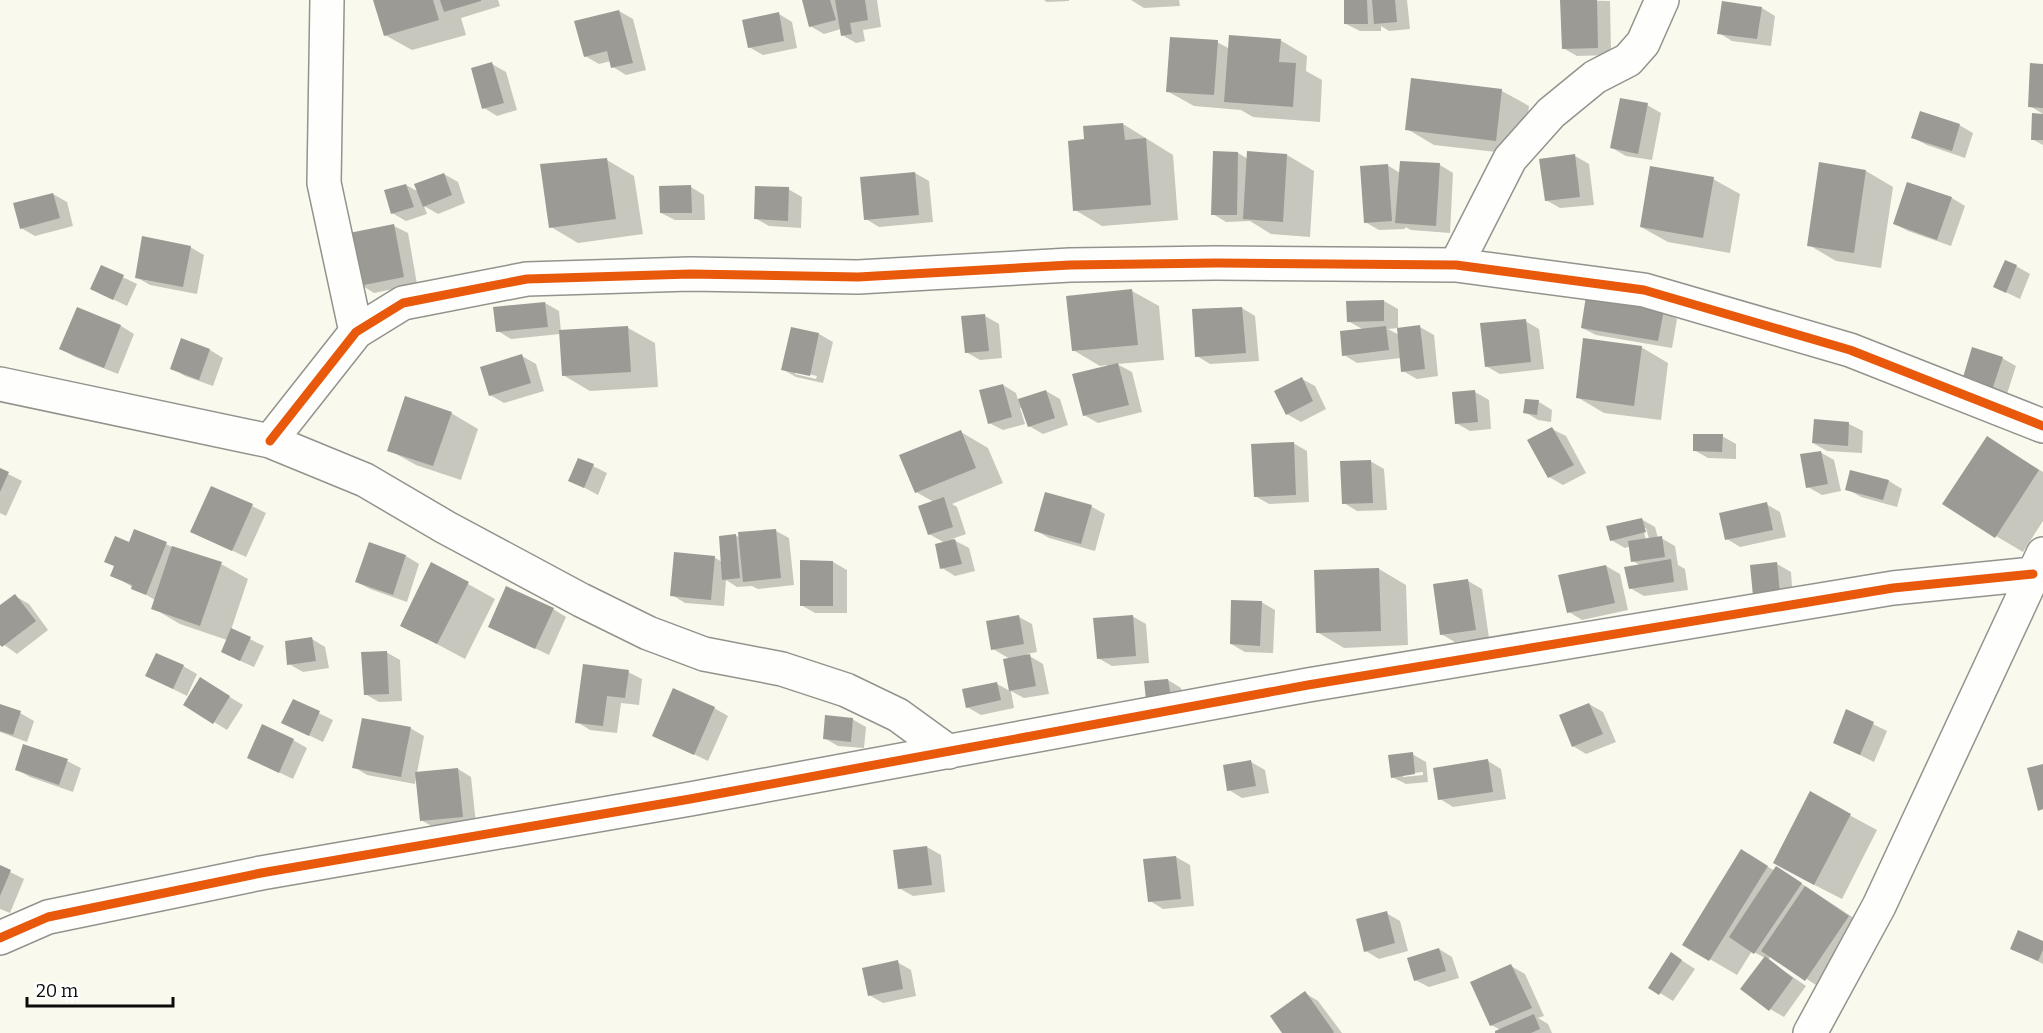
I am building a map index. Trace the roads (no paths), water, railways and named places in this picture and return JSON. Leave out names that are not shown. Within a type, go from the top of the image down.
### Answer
[{"type":"street","points":[[327,0],[324,183],[356,332]]},
{"type":"street","points":[[1455,265],[1510,159],[1551,113],[1595,77],[1628,60],[1643,43],[1662,0]]},
{"type":"street","points":[[270,441],[356,332],[403,303],[527,279],[690,274],[858,277],[1070,265],[1216,263],[1455,265],[1644,290],[1850,350],[2043,426]]},
{"type":"street","points":[[0,384],[270,441],[365,480],[445,527],[648,633],[704,654],[782,669],[846,690],[898,715],[949,752]]},
{"type":"street","points":[[0,938],[48,917],[261,873],[949,752],[1308,685],[2038,564]]},
{"type":"street","points":[[1810,1033],[1880,906],[2038,564]]}]
